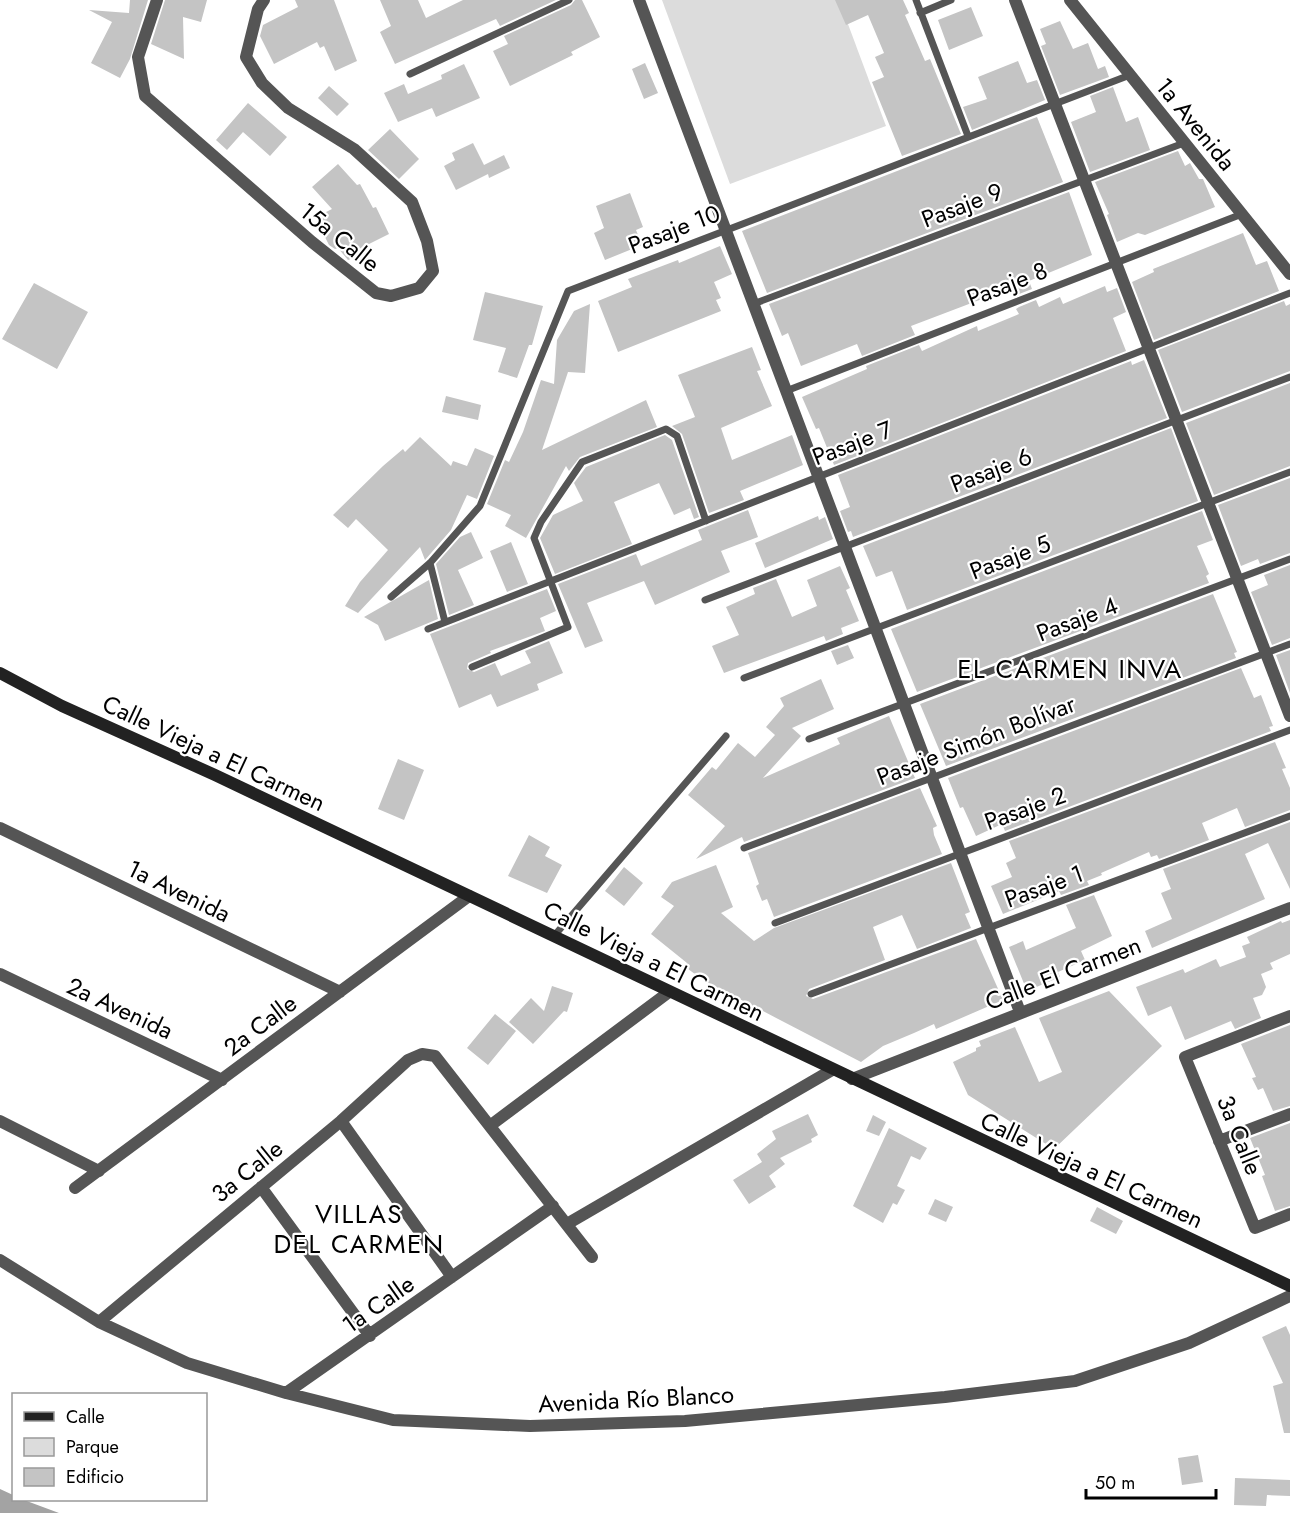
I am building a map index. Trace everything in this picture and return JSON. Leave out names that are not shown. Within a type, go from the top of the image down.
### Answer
[{"type":"street","name":"15a Calle","points":[[157,0],[138,57],[145,96],[303,235],[375,293],[391,296],[419,288],[433,271],[427,241],[412,202],[354,149],[288,108],[262,83],[246,57],[258,9],[264,0]]},
{"type":"street","points":[[639,0],[1020,1012]]},
{"type":"street","points":[[1014,0],[1290,716]]},
{"type":"street","name":"1a Avenida","points":[[1070,0],[1290,274]]},
{"type":"street","name":"Calle Vieja a El Carmen","points":[[0,673],[62,706],[554,936],[1290,1286]]},
{"type":"street","name":"1a Avenida","points":[[0,828],[339,992]]},
{"type":"street","name":"2a Calle","points":[[75,1188],[469,896]]},
{"type":"street","name":"Calle El Carmen","points":[[852,1079],[1290,908]]},
{"type":"street","name":"2a Avenida","points":[[0,974],[222,1080]]},
{"type":"street","points":[[592,1257],[491,1125],[669,992]]},
{"type":"street","name":"3a Calle","points":[[1290,1016],[1185,1057],[1255,1228],[1290,1214]]},
{"type":"street","name":"3a Calle","points":[[99,1322],[342,1121],[408,1060],[422,1054],[435,1056],[491,1125]]},
{"type":"street","points":[[567,1224],[832,1070]]},
{"type":"street","points":[[1219,1141],[1290,1114]]},
{"type":"street","points":[[0,1121],[99,1171]]},
{"type":"street","points":[[342,1121],[452,1277]]},
{"type":"street","points":[[261,1187],[370,1336]]},
{"type":"street","name":"1a Calle","points":[[286,1393],[553,1206]]},
{"type":"street","name":"Avenida Río Blanco","points":[[0,1260],[99,1322],[187,1363],[286,1393],[393,1419],[530,1426],[685,1420],[945,1397],[1075,1381],[1189,1343],[1290,1296]]},
{"type":"lane","points":[[410,74],[569,0]]},
{"type":"lane","points":[[916,0],[969,136]]},
{"type":"lane","points":[[921,13],[951,0]]},
{"type":"lane","name":"Pasaje 10","points":[[391,597],[430,563],[480,506],[568,291],[1130,75]]},
{"type":"lane","name":"Pasaje 9","points":[[753,304],[1184,143]]},
{"type":"lane","name":"Pasaje 8","points":[[786,391],[1242,214]]},
{"type":"lane","name":"Pasaje 7","points":[[428,629],[1290,293]]},
{"type":"lane","name":"Pasaje 6","points":[[705,600],[1290,377]]},
{"type":"lane","points":[[472,667],[568,627],[534,538],[582,462],[666,429],[677,436],[706,521]]},
{"type":"lane","name":"Pasaje 5","points":[[744,678],[1290,472]]},
{"type":"lane","name":"Pasaje 4","points":[[809,739],[1290,559]]},
{"type":"lane","points":[[430,563],[445,622]]},
{"type":"lane","name":"Pasaje Simón Bolívar","points":[[744,848],[1290,644]]},
{"type":"lane","name":"Pasaje 2","points":[[775,923],[1290,730]]},
{"type":"lane","points":[[554,936],[726,736]]},
{"type":"lane","name":"Pasaje 1","points":[[811,994],[1290,816]]},
{"type":"green space","points":[[662,0],[839,0],[886,126],[730,184]]},
{"type":"shaded area","points":[[0,1489],[12,1495],[12,1501],[27,1501],[59,1513],[0,1513]]},
{"type":"building","points":[[130,0],[148,0],[130,59],[120,78],[91,63],[112,22],[89,10],[129,13]]},
{"type":"building","points":[[165,0],[207,0],[201,22],[183,17],[184,59],[151,44]]},
{"type":"building","points":[[295,0],[334,0],[357,61],[335,71],[324,46],[320,48],[317,42],[274,64],[260,36],[263,25],[298,7]]},
{"type":"building","points":[[380,0],[418,0],[426,18],[463,0],[556,0],[500,26],[496,19],[395,64],[380,32],[391,26]]},
{"type":"building","points":[[575,0],[582,0],[600,37],[571,52],[573,55],[510,86],[493,51],[508,44],[504,36],[571,5]]},
{"type":"building","points":[[835,0],[903,0],[909,13],[905,15],[925,61],[930,59],[961,134],[902,156],[872,82],[884,77],[875,57],[884,53],[868,15],[846,25]]},
{"type":"building","points":[[971,7],[983,36],[949,50],[938,20]]},
{"type":"building","points":[[1060,21],[1073,49],[1088,43],[1098,69],[1105,66],[1109,77],[1060,95],[1041,46],[1046,44],[1040,29]]},
{"type":"building","points":[[1018,61],[1027,83],[1037,80],[1045,100],[972,130],[963,107],[987,99],[978,77]]},
{"type":"building","points":[[645,63],[658,93],[644,99],[632,69]]},
{"type":"building","points":[[464,64],[480,98],[436,117],[432,108],[398,122],[384,93],[404,84],[408,94],[442,79],[441,75]]},
{"type":"building","points":[[329,86],[349,104],[337,116],[318,98]]},
{"type":"building","points":[[1113,87],[1126,122],[1138,117],[1150,150],[1090,172],[1071,122],[1096,112],[1090,96]]},
{"type":"building","points":[[248,103],[287,137],[270,156],[243,132],[227,150],[216,140]]},
{"type":"building","points":[[1037,117],[1063,182],[767,293],[742,231]]},
{"type":"building","points":[[390,129],[419,159],[399,179],[368,150]]},
{"type":"building","points":[[473,143],[484,165],[504,155],[510,168],[489,178],[488,174],[456,190],[444,166],[455,160],[452,153]]},
{"type":"building","points":[[1178,151],[1185,166],[1190,163],[1199,179],[1203,179],[1215,207],[1145,235],[1138,233],[1117,242],[1107,215],[1109,214],[1095,182]]},
{"type":"building","points":[[338,164],[357,185],[360,184],[373,208],[376,207],[389,234],[357,250],[359,256],[348,260],[338,248],[335,249],[329,245],[324,235],[330,232],[320,215],[332,209],[312,187]]},
{"type":"building","points":[[1069,192],[1092,255],[1029,281],[1032,289],[1014,296],[1011,288],[911,326],[915,335],[862,356],[857,344],[801,366],[788,333],[782,336],[769,304]]},
{"type":"building","points":[[630,193],[643,227],[636,230],[642,245],[605,260],[594,233],[604,228],[596,206]]},
{"type":"building","points":[[1243,233],[1256,265],[1267,261],[1279,291],[1154,340],[1132,282],[1154,272],[1153,269]]},
{"type":"building","points":[[720,246],[732,274],[714,282],[721,298],[716,300],[721,311],[618,352],[598,301],[632,287],[628,279],[678,260],[679,263]]},
{"type":"building","points":[[34,283],[88,312],[57,369],[2,339]]},
{"type":"building","points":[[1105,286],[1107,292],[1117,288],[1126,312],[1113,318],[1126,351],[834,465],[819,428],[816,429],[802,397],[867,369],[866,366],[919,345],[922,351],[977,326],[978,331],[1019,314],[1016,309],[1036,300],[1039,307],[1060,297],[1063,304]]},
{"type":"building","points":[[485,292],[543,306],[532,345],[529,345],[517,378],[498,372],[506,348],[473,340]]},
{"type":"building","points":[[1284,301],[1286,306],[1290,304],[1290,371],[1182,412],[1158,350]]},
{"type":"building","points":[[590,304],[585,373],[568,372],[542,450],[646,400],[657,427],[580,457],[569,471],[566,466],[526,538],[505,526],[511,515],[487,504],[505,460],[509,462],[523,432],[541,380],[554,384],[557,340],[574,311]]},
{"type":"building","points":[[752,347],[761,370],[757,371],[772,406],[721,428],[732,460],[792,435],[803,465],[740,491],[744,500],[709,513],[682,434],[672,426],[695,417],[678,375]]},
{"type":"building","points":[[1144,360],[1167,418],[853,537],[851,531],[848,532],[840,511],[850,507],[838,475],[1131,361],[1132,365]]},
{"type":"building","points":[[1290,383],[1290,466],[1214,495],[1186,423]]},
{"type":"building","points":[[446,396],[481,405],[478,420],[442,412]]},
{"type":"building","points":[[1171,428],[1198,501],[907,610],[892,571],[876,577],[863,546]]},
{"type":"building","points":[[665,435],[672,440],[699,517],[694,519],[690,508],[674,515],[659,483],[614,502],[632,544],[555,574],[540,538],[553,515],[583,501],[574,483],[586,467]]},
{"type":"building","points":[[420,437],[451,466],[453,461],[467,466],[475,448],[494,456],[477,499],[467,495],[451,530],[425,560],[420,547],[358,613],[345,606],[360,582],[388,550],[356,519],[348,528],[333,515],[383,466],[403,449],[405,452]]},
{"type":"building","points":[[1290,478],[1290,553],[1260,564],[1258,559],[1241,566],[1218,505]]},
{"type":"building","points":[[748,510],[758,537],[721,551],[730,572],[655,605],[644,581],[587,603],[603,641],[585,648],[558,584],[636,554],[641,566],[702,540],[698,530]]},
{"type":"building","points":[[1202,511],[1213,540],[1197,546],[1209,574],[1206,576],[1209,583],[917,692],[891,629]]},
{"type":"building","points":[[818,516],[819,520],[825,517],[833,539],[765,568],[755,543]]},
{"type":"building","points":[[471,532],[483,558],[458,570],[474,605],[449,615],[436,564],[460,537]]},
{"type":"building","points":[[511,542],[528,584],[507,592],[490,551]]},
{"type":"building","points":[[1290,565],[1290,638],[1272,645],[1251,592],[1268,585],[1264,575]]},
{"type":"building","points":[[840,566],[850,588],[846,590],[859,621],[841,628],[843,634],[826,641],[824,636],[724,673],[712,646],[739,635],[726,607],[755,594],[753,588],[776,579],[792,617],[817,606],[807,580]]},
{"type":"building","points":[[429,580],[438,619],[385,641],[378,625],[364,617]]},
{"type":"building","points":[[547,589],[556,611],[540,618],[545,631],[490,651],[491,653],[468,663],[467,669],[474,672],[495,663],[501,676],[531,663],[525,651],[549,641],[563,673],[537,684],[539,690],[497,707],[491,694],[459,708],[430,634]]},
{"type":"building","points":[[1213,594],[1237,652],[1234,653],[1236,658],[946,766],[920,704]]},
{"type":"building","points":[[848,645],[854,658],[837,665],[831,651]]},
{"type":"building","points":[[1290,650],[1290,693],[1276,655]]},
{"type":"building","points":[[1241,668],[1254,698],[1261,695],[1273,726],[1269,727],[1271,731],[1005,831],[1002,824],[976,836],[963,807],[960,808],[948,778]]},
{"type":"building","points":[[821,679],[834,709],[792,728],[801,736],[763,778],[840,744],[837,738],[889,716],[915,778],[744,842],[742,837],[696,859],[725,826],[688,795],[712,767],[716,770],[738,743],[755,757],[775,735],[766,727],[784,706],[780,698]]},
{"type":"building","points":[[1275,742],[1286,768],[1282,769],[1290,788],[1290,810],[1245,827],[1237,808],[1202,823],[1209,840],[1159,859],[1157,855],[1151,857],[1149,852],[1101,873],[1102,875],[1087,881],[1089,885],[1061,895],[1059,891],[1003,914],[991,886],[1012,877],[1006,863],[1016,858],[1009,841]]},
{"type":"building","points":[[398,759],[424,770],[404,820],[378,809]]},
{"type":"building","points":[[920,788],[937,826],[933,828],[934,835],[942,854],[774,917],[767,899],[762,901],[756,886],[759,884],[748,853]]},
{"type":"building","points":[[1290,822],[1290,889],[1268,843],[1245,854],[1265,899],[1152,948],[1145,931],[1172,919],[1161,893],[1171,889],[1163,869]]},
{"type":"building","points":[[529,835],[550,847],[545,856],[562,865],[547,893],[508,876]]},
{"type":"building","points":[[951,863],[970,912],[965,914],[971,928],[917,949],[902,915],[873,927],[885,960],[809,989],[806,996],[813,999],[976,939],[1003,1000],[936,1029],[934,1024],[883,1046],[861,1062],[703,980],[684,966],[687,963],[651,934],[674,906],[661,897],[672,882],[716,865],[733,907],[721,913],[754,941],[774,928]]},
{"type":"building","points":[[624,867],[643,883],[624,906],[605,891]]},
{"type":"building","points":[[1094,895],[1112,936],[1081,951],[1085,960],[1058,972],[1060,977],[1027,991],[1009,947],[1023,941],[1026,950],[1076,928],[1066,905]]},
{"type":"building","points":[[1290,920],[1290,954],[1270,963],[1273,969],[1261,974],[1266,987],[1262,995],[1253,998],[1261,1018],[1235,1029],[1231,1021],[1185,1040],[1171,1006],[1148,1016],[1136,987],[1183,969],[1185,973],[1216,959],[1220,967],[1246,957],[1242,946],[1250,943],[1247,937],[1281,921],[1282,923]]},
{"type":"building","points":[[552,986],[573,993],[567,1012],[564,1011],[533,1044],[509,1022],[531,998],[544,1011]]},
{"type":"building","points":[[1109,991],[1162,1046],[1054,1149],[968,1095],[953,1062],[976,1051],[976,1048],[981,1046],[979,1041],[1015,1027],[1039,1082],[1062,1072],[1039,1018]]},
{"type":"building","points":[[495,1014],[516,1031],[488,1065],[467,1048]]},
{"type":"building","points":[[1290,1025],[1290,1106],[1273,1111],[1263,1088],[1258,1090],[1252,1078],[1256,1077],[1241,1044]]},
{"type":"building","points":[[808,1114],[818,1135],[811,1139],[812,1142],[780,1158],[785,1164],[769,1176],[776,1187],[749,1204],[733,1180],[762,1162],[757,1154],[776,1139],[772,1131]]},
{"type":"building","points":[[873,1115],[886,1122],[879,1136],[866,1131]]},
{"type":"building","points":[[1290,1123],[1290,1206],[1275,1211],[1262,1176],[1265,1175],[1250,1138]]},
{"type":"building","points":[[889,1128],[927,1148],[920,1160],[911,1156],[897,1186],[905,1190],[897,1205],[893,1203],[883,1223],[853,1206]]},
{"type":"building","points":[[935,1199],[953,1207],[946,1222],[928,1214]]},
{"type":"building","points":[[1097,1207],[1123,1221],[1116,1234],[1090,1221]]},
{"type":"building","points":[[1286,1326],[1290,1335],[1290,1433],[1284,1433],[1273,1386],[1283,1383],[1262,1337]]},
{"type":"building","points":[[1198,1455],[1203,1482],[1182,1485],[1178,1458]]},
{"type":"building","points":[[1235,1478],[1290,1480],[1290,1496],[1267,1495],[1266,1506],[1234,1505]]},
{"type":"district","name":"EL CARMEN INVA","points":[[1070,669]]},
{"type":"district","name":"VILLAS DEL CARMEN","points":[[359,1229]]}]
